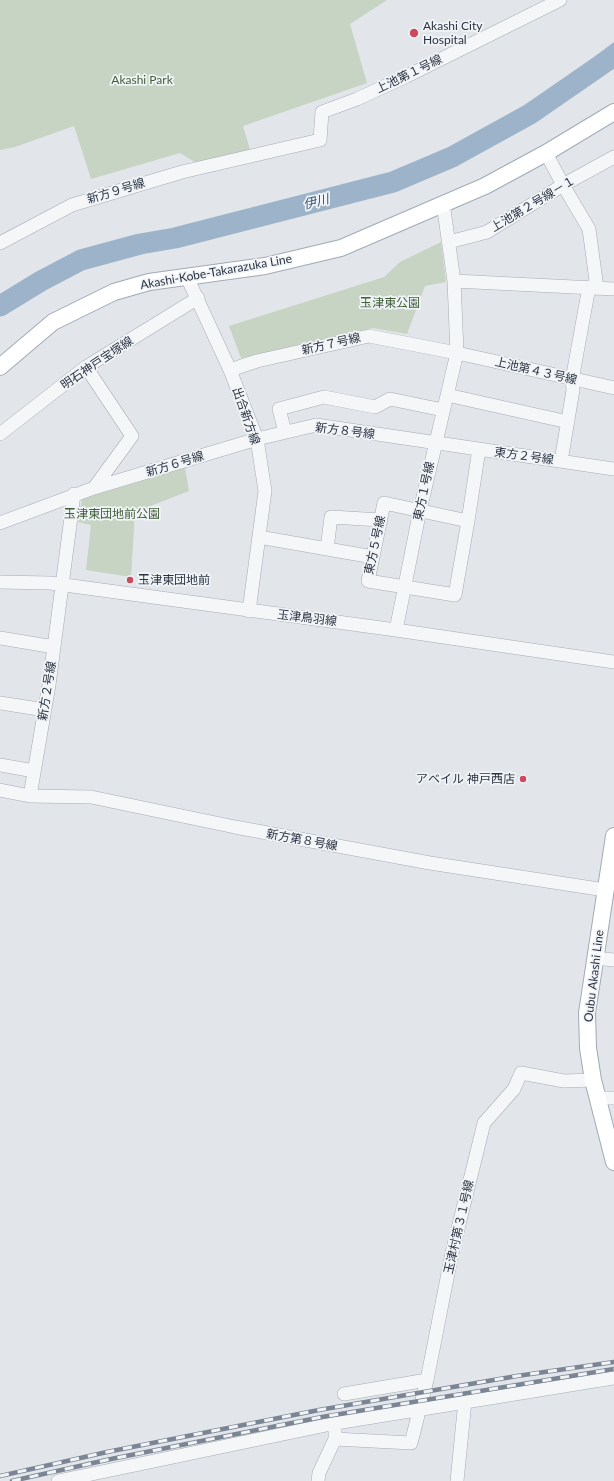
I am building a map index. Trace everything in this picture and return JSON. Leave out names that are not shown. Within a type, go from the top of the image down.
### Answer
[{"type":"main road","name":"Akashi-Kobe-Takarazuka Line","points":[[0,367],[53,322],[114,292],[149,282],[265,266],[341,248],[485,186],[546,153],[614,112]]},
{"type":"main road","name":"Oubu Akashi Line","points":[[614,836],[609,884],[595,958],[587,1013],[588,1048],[593,1080],[614,1162]]},
{"type":"street","name":"上池第１号線","points":[[322,112],[357,99],[407,76],[560,0]]},
{"type":"street","name":"新方９号線","points":[[0,243],[72,205],[182,172],[320,140],[322,112]]},
{"type":"street","points":[[546,153],[563,185],[590,229],[593,288],[572,380],[573,390],[561,461]]},
{"type":"street","name":"上池第２号線－１","points":[[449,242],[487,232],[563,185],[614,157]]},
{"type":"street","name":"東方１号線","points":[[396,630],[420,510],[457,353],[454,281],[443,203]]},
{"type":"street","name":"出合新方線","points":[[187,277],[230,370],[257,439],[265,491],[249,611]]},
{"type":"street","points":[[454,281],[614,289]]},
{"type":"street","name":"明石神戸宝塚線","points":[[0,434],[86,367],[198,298]]},
{"type":"street","name":"新方７号線","points":[[230,370],[257,361],[370,336],[457,353]]},
{"type":"street","name":"上池第４３号線","points":[[457,353],[572,380],[614,388]]},
{"type":"street","points":[[86,367],[132,436],[94,488]]},
{"type":"street","points":[[447,395],[568,422]]},
{"type":"street","points":[[285,432],[279,409],[324,397],[375,407],[390,399],[443,410]]},
{"type":"street","name":"新方８号線","points":[[257,439],[316,425],[435,443]]},
{"type":"street","name":"新方６号線","points":[[0,523],[74,494],[257,439]]},
{"type":"street","name":"東方２号線","points":[[435,443],[614,469]]},
{"type":"street","name":"東方５号線","points":[[468,521],[384,503],[368,581],[455,595],[468,521],[479,449]]},
{"type":"street","name":"新方２号線","points":[[30,796],[54,647],[74,494]]},
{"type":"street","points":[[327,549],[331,517],[381,520]]},
{"type":"street","points":[[259,537],[373,557]]},
{"type":"street","name":"玉津鳥羽線","points":[[0,582],[11,581],[62,584],[614,662]]},
{"type":"street","points":[[0,638],[54,647]]},
{"type":"street","points":[[0,703],[44,710]]},
{"type":"street","points":[[0,765],[34,771]]},
{"type":"street","name":"新方第８号線","points":[[0,790],[30,796],[91,797],[235,827],[422,862],[609,884]]},
{"type":"street","points":[[595,958],[614,960]]},
{"type":"street","name":"玉津村第３１号線","points":[[427,1380],[452,1253],[484,1123],[514,1089],[522,1073],[564,1081],[593,1080]]},
{"type":"street","points":[[597,1098],[614,1098]]},
{"type":"street","points":[[58,1481],[336,1423],[419,1408],[614,1378]]},
{"type":"street","points":[[335,1439],[411,1443],[427,1380],[344,1394]]},
{"type":"street","points":[[457,1481],[465,1401]]},
{"type":"street","points":[[318,1481],[319,1473],[335,1439],[336,1423]]},
{"type":"green space","name":"Akashi Park","points":[[0,0],[387,0],[350,24],[367,83],[243,126],[251,153],[198,164],[180,153],[91,179],[74,126],[15,147],[0,150]]},
{"type":"green space","name":"玉津東公園","points":[[441,242],[446,282],[425,286],[407,334],[373,328],[241,358],[229,326],[384,277],[400,262]]},
{"type":"green space","name":"玉津東団地前公園","points":[[185,468],[189,491],[135,512],[131,577],[86,570],[91,525],[78,522],[82,499]]},
{"type":"water","points":[[614,42],[614,69],[540,98]]},
{"type":"waterway","name":"伊川","points":[[0,306],[41,281],[81,260],[140,244],[175,238],[393,182],[452,157],[530,114],[614,56]]},
{"type":"railway","points":[[0,1476],[107,1452],[319,1410],[517,1376],[614,1362]]},
{"type":"railway","points":[[12,1481],[111,1459],[322,1417],[614,1369]]},
{"type":"place","name":"Akashi City Hospital","points":[[414,33]]},
{"type":"place","name":"玉津東団地前","points":[[130,580]]},
{"type":"place","name":"アベイル 神戸西店","points":[[523,779]]}]
